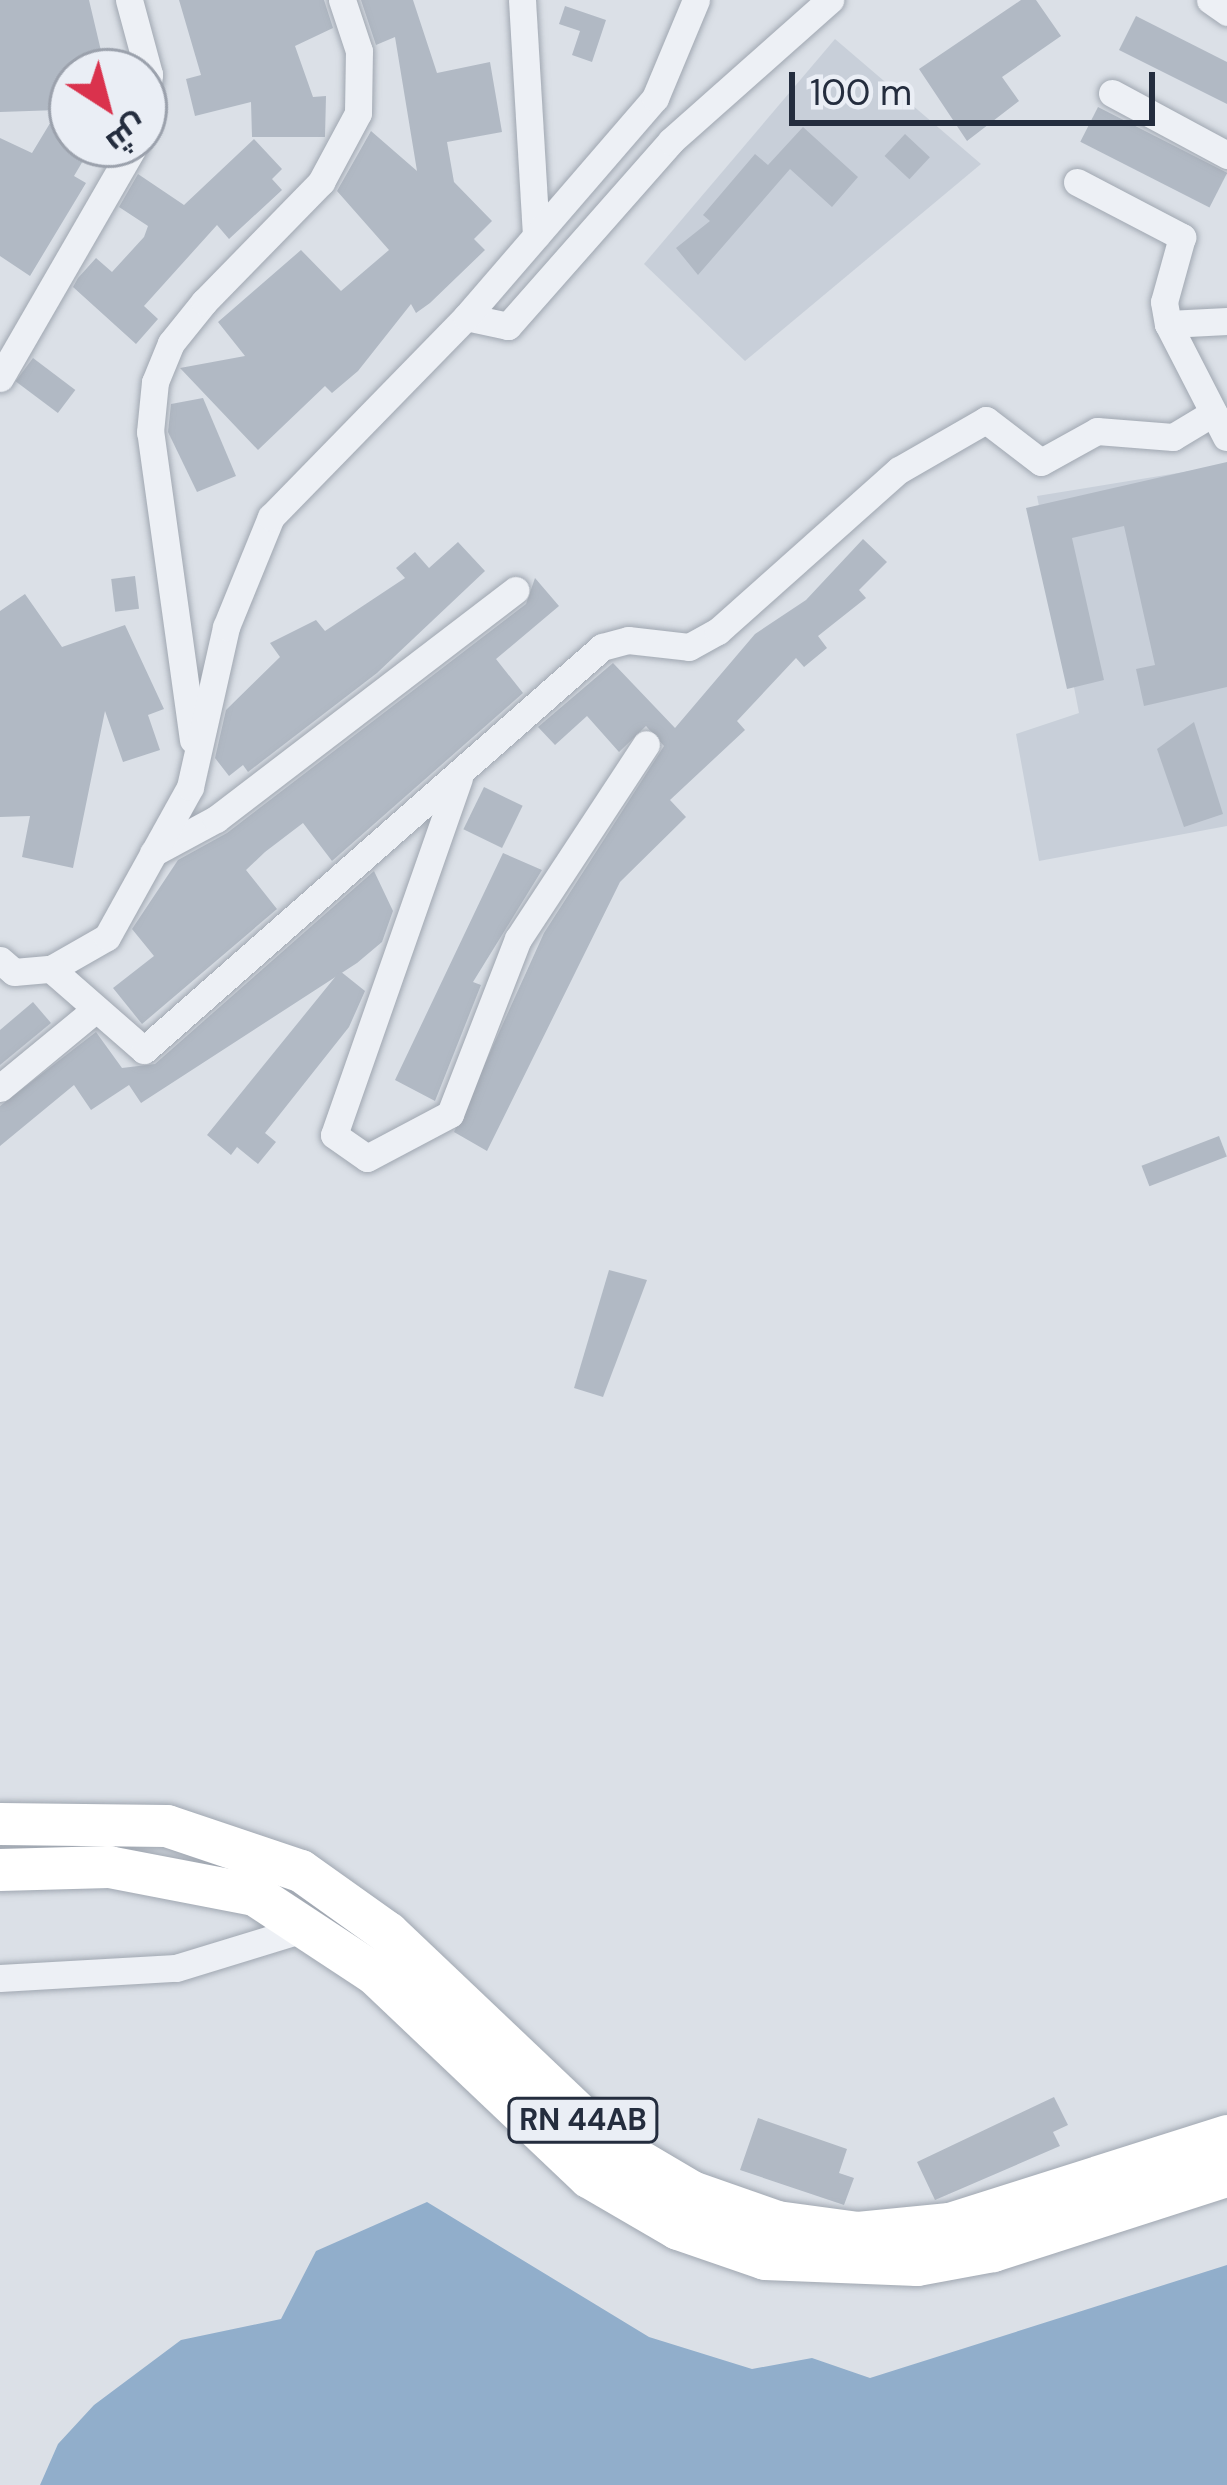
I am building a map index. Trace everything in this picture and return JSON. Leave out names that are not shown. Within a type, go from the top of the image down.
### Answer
[{"type":"highway","name":"RN 44AB","points":[[0,1824],[166,1826],[301,1871],[388,1933],[609,2144],[692,2192],[777,2222],[858,2233],[950,2224],[1227,2136]]},
{"type":"highway","name":"RN 44AB","points":[[0,1870],[178,1874],[255,1895],[313,1926],[589,2177],[678,2228],[765,2259],[917,2265],[993,2252],[1227,2176]]},
{"type":"street","points":[[129,0],[142,48]]},
{"type":"street","points":[[196,760],[150,432],[155,382],[171,343],[204,302],[321,182],[358,113],[359,51],[342,0]]},
{"type":"street","points":[[522,0],[536,236]]},
{"type":"street","points":[[0,960],[14,972],[51,969],[107,937],[196,760],[226,627],[271,517],[466,317],[655,98],[696,0]]},
{"type":"street","points":[[466,317],[508,326],[671,141],[830,0]]},
{"type":"street","points":[[1210,0],[1227,12]]},
{"type":"street","points":[[1112,93],[1227,155]]},
{"type":"street","points":[[0,378],[121,168]]},
{"type":"street","points":[[51,969],[144,1050],[602,647],[628,640],[689,646],[718,632],[868,493],[986,420],[1041,462],[1096,431],[1173,437],[1219,425],[1168,324],[1164,302],[1182,237],[1077,182]]},
{"type":"street","points":[[1168,324],[1227,321]]},
{"type":"street","points":[[153,853],[216,819],[515,590]]},
{"type":"street","points":[[460,774],[334,1135],[367,1158],[449,1114],[518,939],[646,744]]},
{"type":"street","points":[[0,1088],[96,1009]]},
{"type":"street","points":[[0,1978],[176,1968],[313,1926]]},
{"type":"shaded area","points":[[835,39],[981,164],[745,361],[644,264]]},
{"type":"shaded area","points":[[1227,465],[1227,826],[1039,861],[1016,734],[1079,713],[1037,496]]},
{"type":"water","points":[[427,2202],[649,2337],[752,2369],[812,2358],[870,2378],[1227,2265],[1227,2485],[40,2485],[58,2444],[94,2405],[181,2340],[281,2319],[316,2251]]},
{"type":"building","points":[[0,0],[89,0],[100,48],[48,48],[48,110],[0,112]]},
{"type":"building","points":[[179,0],[324,0],[333,28],[295,46],[313,97],[326,96],[325,137],[252,137],[251,102],[195,116],[186,79],[201,75]]},
{"type":"building","points":[[361,0],[413,0],[437,73],[490,62],[502,132],[447,142],[454,182],[492,221],[474,239],[485,250],[430,303],[416,313],[411,304],[358,371],[332,393],[325,386],[258,450],[180,368],[245,356],[218,322],[301,250],[341,291],[389,250],[337,191],[371,131],[417,171],[395,37],[376,45]]},
{"type":"building","points":[[1021,0],[1036,0],[1061,36],[1002,77],[1019,101],[967,141],[919,69]]},
{"type":"building","points":[[565,6],[606,20],[592,62],[572,55],[580,31],[559,24]]},
{"type":"building","points":[[1136,16],[1227,62],[1227,104],[1119,50]]},
{"type":"building","points":[[1098,107],[1227,173],[1209,208],[1080,142]]},
{"type":"building","points":[[48,127],[48,168],[79,168],[74,176],[86,183],[30,276],[0,256],[0,138],[32,153]]},
{"type":"building","points":[[803,127],[858,177],[832,207],[790,169],[698,275],[676,248],[710,221],[703,215],[755,154],[768,165]]},
{"type":"building","points":[[905,134],[930,157],[909,179],[885,156]]},
{"type":"building","points":[[254,139],[282,169],[272,179],[282,190],[229,239],[217,225],[144,306],[158,319],[136,344],[73,287],[78,278],[96,258],[112,272],[144,237],[148,226],[119,207],[138,174],[184,205]]},
{"type":"building","points":[[33,358],[75,390],[58,413],[16,381]]},
{"type":"building","points":[[203,398],[236,476],[197,492],[168,432],[171,404]]},
{"type":"building","points":[[1227,462],[1227,687],[1144,706],[1136,669],[1155,665],[1124,526],[1072,538],[1104,680],[1067,689],[1026,508]]},
{"type":"building","points":[[863,539],[887,562],[859,590],[866,598],[818,636],[827,648],[804,667],[796,658],[737,721],[745,730],[670,800],[686,817],[620,882],[487,1151],[454,1132],[544,933],[664,746],[646,726],[619,752],[587,716],[555,745],[538,727],[613,663],[675,728],[755,634],[806,600]]},
{"type":"building","points":[[458,542],[485,571],[377,673],[248,772],[243,765],[229,776],[215,758],[226,710],[280,657],[270,643],[316,620],[325,631],[405,578],[396,568],[415,552],[429,568]]},
{"type":"building","points":[[135,576],[139,609],[115,612],[111,579]]},
{"type":"building","points":[[535,578],[559,606],[496,659],[523,693],[332,861],[303,823],[265,852],[246,870],[277,909],[142,1024],[113,988],[154,956],[132,929],[178,860],[227,833],[526,604]]},
{"type":"building","points":[[25,594],[62,647],[125,625],[164,709],[148,715],[160,750],[123,762],[105,711],[73,868],[22,857],[30,816],[0,817],[0,611]]},
{"type":"building","points":[[1194,722],[1223,814],[1184,827],[1157,749]]},
{"type":"building","points":[[484,787],[523,806],[502,848],[463,829]]},
{"type":"building","points":[[503,853],[542,870],[473,982],[481,985],[435,1101],[395,1080]]},
{"type":"building","points":[[374,871],[393,911],[382,942],[357,963],[141,1103],[129,1085],[91,1110],[74,1085],[0,1146],[0,1106],[96,1032],[122,1068],[155,1064]]},
{"type":"building","points":[[340,971],[365,991],[349,1027],[265,1133],[276,1142],[258,1164],[237,1147],[231,1155],[207,1135]]},
{"type":"building","points":[[33,1002],[51,1023],[0,1065],[0,1030]]},
{"type":"building","points":[[1219,1136],[1227,1157],[1149,1186],[1142,1166]]},
{"type":"building","points":[[609,1270],[647,1280],[603,1397],[574,1388]]},
{"type":"building","points":[[1054,2097],[1068,2125],[1053,2132],[1060,2146],[935,2200],[917,2162]]},
{"type":"building","points":[[758,2118],[847,2149],[839,2173],[854,2178],[844,2205],[740,2170]]}]
